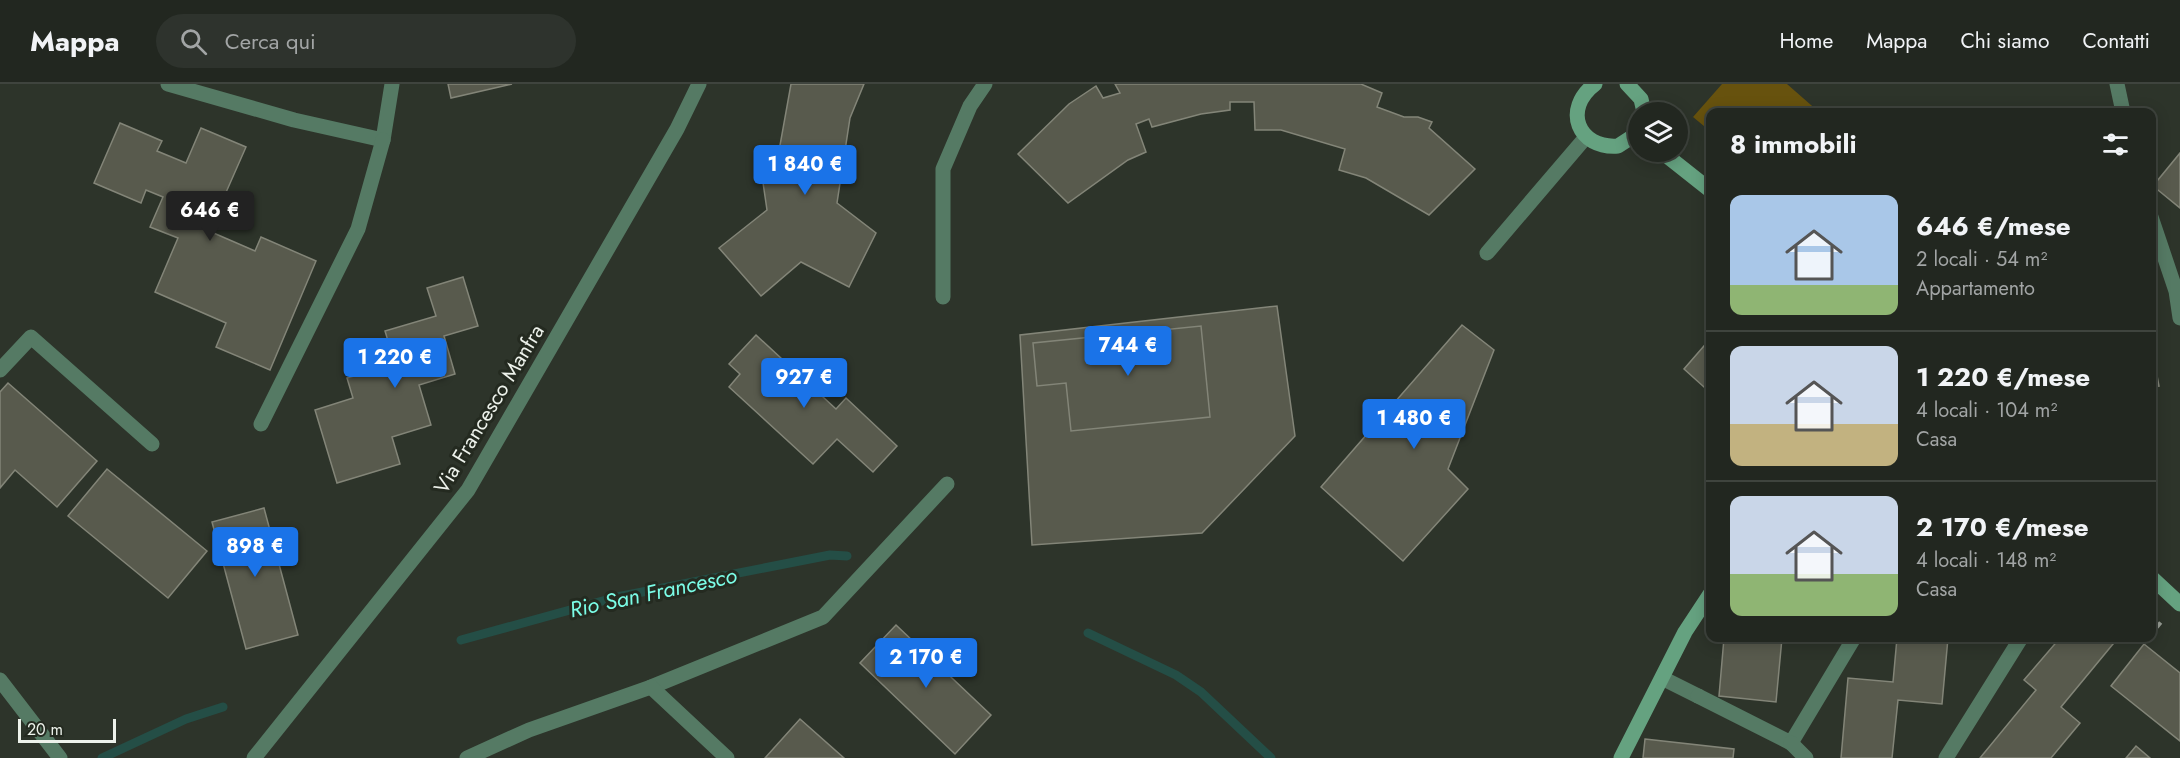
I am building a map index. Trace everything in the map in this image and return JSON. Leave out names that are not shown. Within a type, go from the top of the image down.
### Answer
[{"type":"main road","points":[[1628,84],[1642,102]]},
{"type":"main road","points":[[1586,86],[1578,108],[1580,128],[1586,137],[1596,144],[1607,147],[1618,146],[1628,140]]},
{"type":"main road","points":[[1675,162],[1706,187]]},
{"type":"main road","points":[[2156,582],[2180,604]]},
{"type":"main road","points":[[1622,758],[1685,632],[1706,600]]},
{"type":"street","points":[[168,84],[294,120],[383,140]]},
{"type":"street","points":[[261,424],[358,229],[383,140],[392,84]]},
{"type":"street","name":"Via Francesco Manfra","points":[[254,758],[468,490],[671,140],[699,84]]},
{"type":"street","points":[[942,297],[943,169],[970,106],[985,84]]},
{"type":"street","points":[[2117,84],[2121,108]]},
{"type":"street","points":[[1488,253],[1586,137]]},
{"type":"street","points":[[2156,233],[2176,291],[2180,318]]},
{"type":"street","points":[[0,370],[31,337],[152,444]]},
{"type":"street","points":[[467,758],[529,730],[651,687],[823,617],[947,484]]},
{"type":"street","points":[[1791,743],[1852,642]]},
{"type":"street","points":[[1946,758],[2018,642]]},
{"type":"street","points":[[1662,678],[1791,743],[1806,758]]},
{"type":"street","points":[[0,680],[60,758]]},
{"type":"street","points":[[651,687],[727,758]]},
{"type":"shaded area","points":[[1722,84],[1787,84],[1814,108],[1706,108],[1706,128],[1693,117]]},
{"type":"building","points":[[448,84],[512,84],[451,98]]},
{"type":"building","points":[[791,84],[864,84],[850,118],[837,203],[876,233],[849,287],[801,262],[761,296],[719,248],[767,210],[761,169],[779,151]]},
{"type":"building","points":[[1115,84],[1361,84],[1382,93],[1377,107],[1404,117],[1418,117],[1432,122],[1429,128],[1475,169],[1429,215],[1366,178],[1339,170],[1345,149],[1281,130],[1255,130],[1254,102],[1230,102],[1230,110],[1201,114],[1152,127],[1149,119],[1136,124],[1146,152],[1128,160],[1068,203],[1018,154],[1069,104],[1096,86],[1103,98],[1120,93]]},
{"type":"building","points":[[120,123],[162,141],[157,151],[186,163],[201,128],[246,147],[209,231],[255,251],[261,237],[316,261],[270,370],[216,347],[226,323],[155,292],[178,238],[150,227],[163,197],[146,190],[141,203],[94,183]]},
{"type":"building","points":[[2180,153],[2180,208],[2156,188],[2156,182]]},
{"type":"building","points":[[463,277],[478,326],[444,336],[455,374],[419,385],[431,425],[392,437],[400,464],[337,483],[315,410],[353,398],[347,378],[395,364],[385,331],[436,316],[427,288]]},
{"type":"building","points":[[1277,306],[1295,436],[1202,533],[1032,545],[1020,335]]},
{"type":"building","points":[[1462,325],[1494,350],[1448,469],[1468,489],[1403,561],[1321,487]]},
{"type":"building","points":[[1201,326],[1210,417],[1071,431],[1066,383],[1037,386],[1033,343]]},
{"type":"building","points":[[756,335],[836,409],[846,398],[897,446],[873,472],[837,439],[813,464],[729,387],[740,374],[729,364]]},
{"type":"building","points":[[1706,344],[1706,385],[1704,387],[1684,369]]},
{"type":"building","points":[[2156,370],[2159,386],[2156,386]]},
{"type":"building","points":[[8,383],[97,461],[57,507],[15,470],[0,488],[0,392]]},
{"type":"building","points":[[107,469],[207,551],[168,598],[68,516]]},
{"type":"building","points":[[264,508],[298,635],[246,649],[212,522]]},
{"type":"building","points":[[896,625],[991,715],[955,754],[860,663]]},
{"type":"building","points":[[1724,642],[1782,642],[1776,702],[1719,696]]},
{"type":"building","points":[[1897,642],[1948,642],[1942,704],[1898,700],[1892,758],[1841,758],[1848,678],[1893,682]]},
{"type":"building","points":[[2057,642],[2115,642],[2061,707],[2080,723],[2051,758],[1980,758],[2036,690],[2024,680]]},
{"type":"building","points":[[2144,644],[2180,673],[2180,741],[2111,686]]},
{"type":"building","points":[[800,719],[844,758],[765,758]]},
{"type":"building","points":[[1645,739],[1734,749],[1733,758],[1643,758]]},
{"type":"building","points":[[2136,746],[2150,758],[2126,758]]},
{"type":"waterway","name":"Rio San Francesco","points":[[461,640],[617,597],[830,555],[847,556]]},
{"type":"waterway","name":"Rio San Francesco","points":[[1088,633],[1176,675],[1201,692],[1271,758]]},
{"type":"waterway","name":"Rio San Francesco","points":[[102,758],[186,719],[223,707]]}]
